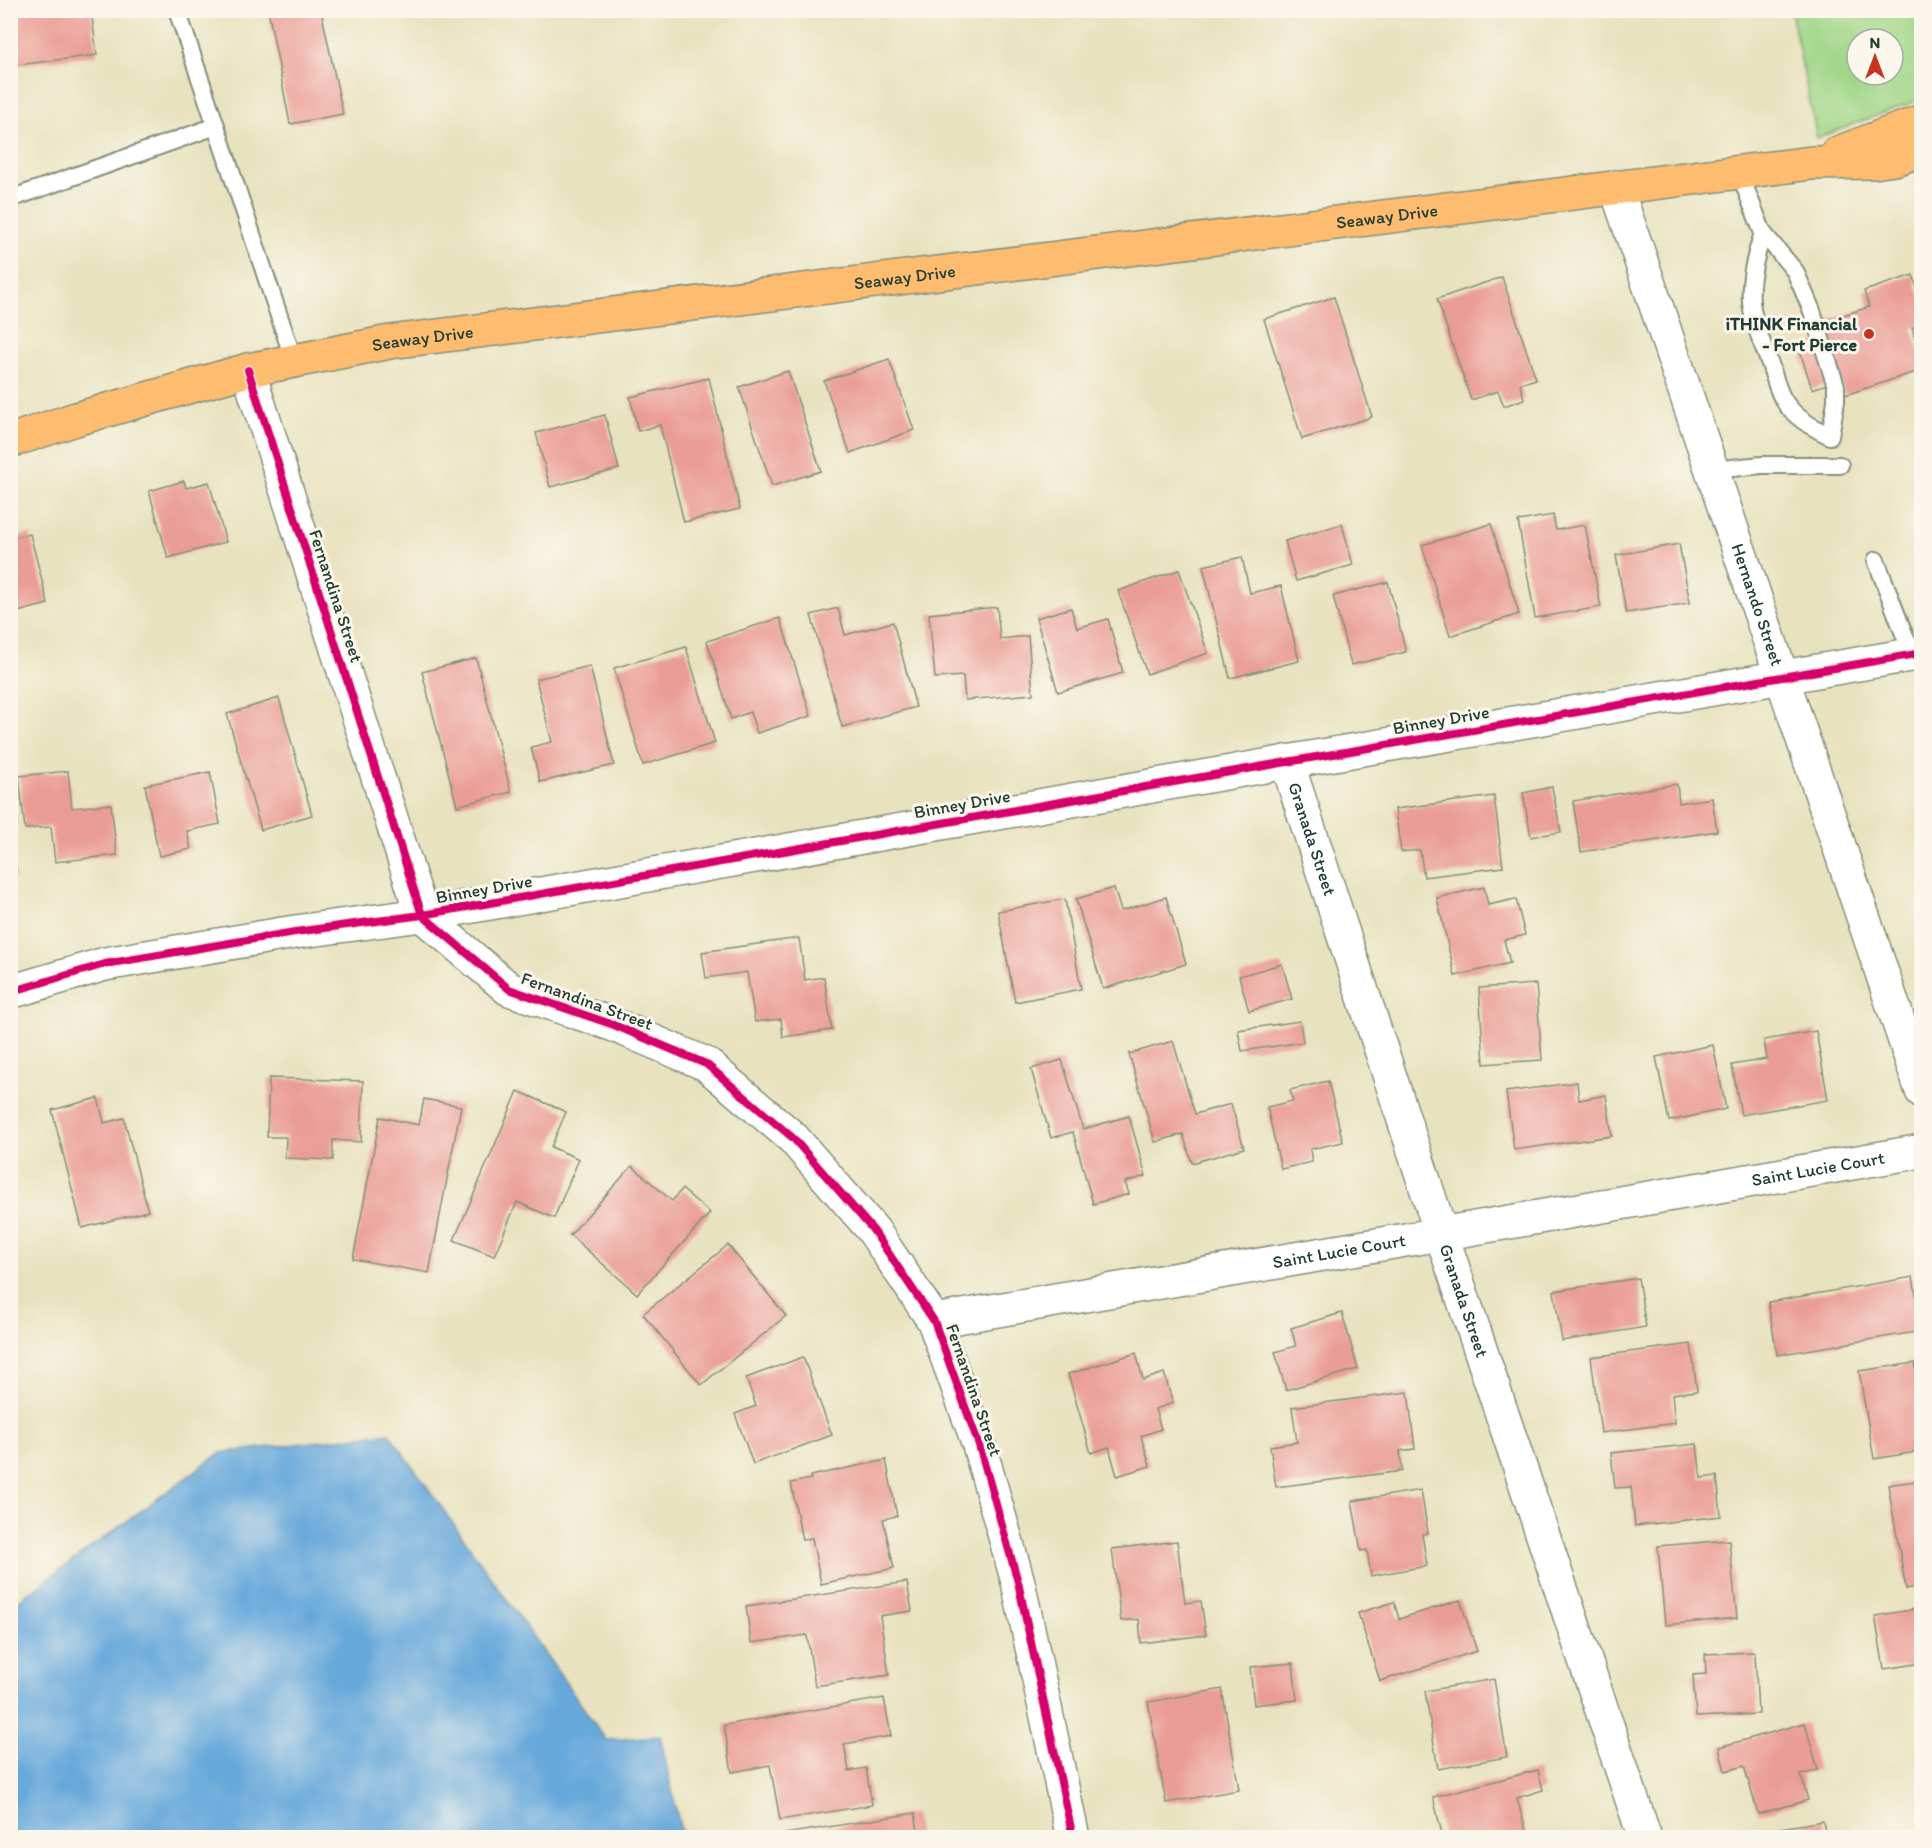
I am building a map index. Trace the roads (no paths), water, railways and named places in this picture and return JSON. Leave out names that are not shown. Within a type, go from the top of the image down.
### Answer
[{"type":"main road","name":"Seaway Drive","points":[[1811,163],[1922,121]]},
{"type":"main road","name":"Seaway Drive","points":[[10,441],[75,419],[248,370],[390,342],[1811,163],[1874,162],[1894,159],[1922,150]]},
{"type":"street","name":"Hernando Street","points":[[1616,187],[1922,1091]]},
{"type":"street","name":"Fernandina Street","points":[[248,370],[422,915],[509,989],[614,1025],[706,1064],[793,1138],[873,1230],[934,1321],[979,1445],[1018,1582],[1074,1838]]},
{"type":"street","name":"Binney Drive","points":[[10,992],[105,964],[295,932],[422,915],[1287,762],[1917,654]]},
{"type":"street","name":"Granada Street","points":[[1287,762],[1645,1838]]},
{"type":"street","name":"Saint Lucie Court","points":[[934,1321],[1922,1151]]},
{"type":"lane","points":[[177,10],[294,361]]},
{"type":"lane","points":[[10,199],[216,126]]},
{"type":"lane","points":[[1739,172],[1763,233],[1795,271],[1812,311],[1836,386],[1830,436],[1812,427],[1795,414],[1782,398],[1760,336],[1751,303],[1752,276],[1763,233]]},
{"type":"lane","points":[[1712,470],[1762,465],[1840,465]]},
{"type":"lane","points":[[1876,560],[1917,654]]},
{"type":"water","points":[[389,1433],[606,1740],[660,1736],[682,1837],[11,1837],[11,1606],[220,1453]]},
{"type":"place","name":"iTHINK Financial - Fort Pierce","points":[[1869,334]]}]
